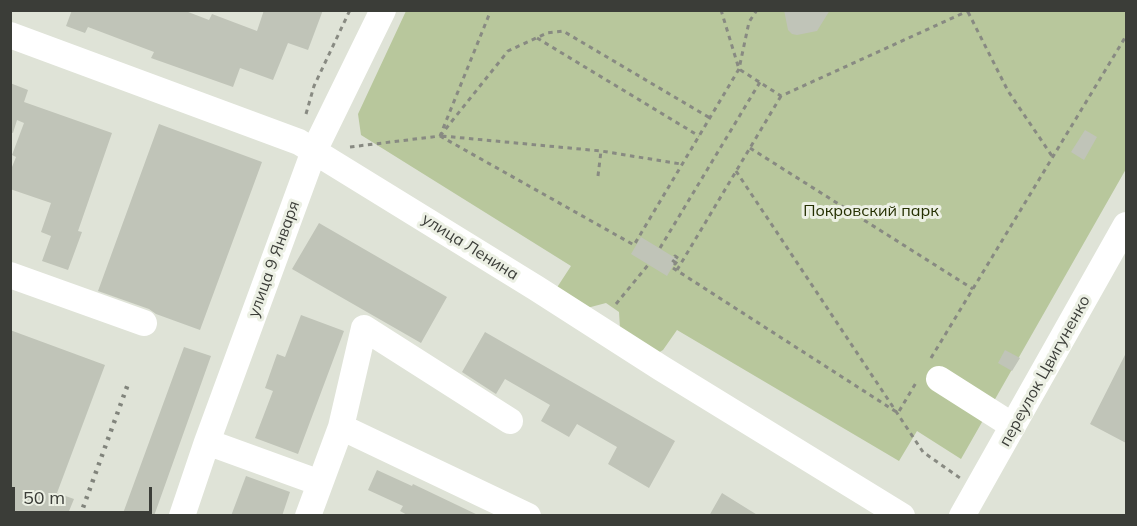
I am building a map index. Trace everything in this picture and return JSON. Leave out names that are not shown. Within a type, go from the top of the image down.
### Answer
[{"type":"street","name":"улица 9 Января","points":[[182,516],[307,147],[383,10]]},
{"type":"street","name":"улица Ленина","points":[[11,36],[307,147],[902,516]]},
{"type":"street","name":"переулок Цвигуненко","points":[[962,516],[1126,225]]},
{"type":"street","points":[[10,275],[144,323]]},
{"type":"street","points":[[308,516],[341,427],[364,328],[510,421]]},
{"type":"street","points":[[929,372],[1013,426]]},
{"type":"street","points":[[341,427],[528,516]]},
{"type":"street","points":[[207,442],[320,483]]},
{"type":"path","points":[[307,147],[314,86],[350,10]]},
{"type":"path","points":[[440,136],[491,10]]},
{"type":"path","points":[[721,10],[739,69],[781,96]]},
{"type":"path","points":[[440,136],[634,245],[739,69],[750,22],[757,10]]},
{"type":"path","points":[[675,267],[683,260],[781,96],[968,11],[1008,91],[1053,157]]},
{"type":"path","points":[[440,136],[508,51],[547,33],[563,31],[710,118]]},
{"type":"path","points":[[898,413],[929,372],[973,289],[1126,36]]},
{"type":"path","points":[[537,38],[699,136]]},
{"type":"path","points":[[660,248],[760,82]]},
{"type":"path","points":[[349,147],[440,136],[601,151],[681,164]]},
{"type":"path","points":[[750,148],[973,289]]},
{"type":"path","points":[[598,176],[601,151]]},
{"type":"path","points":[[736,171],[923,452],[966,482]]},
{"type":"path","points":[[675,267],[679,259],[675,256],[672,260],[676,263],[678,259],[676,258],[678,256],[683,260]]},
{"type":"path","points":[[616,304],[648,265]]},
{"type":"path","points":[[675,267],[898,413]]},
{"type":"green space","name":"Покровский парк","points":[[406,11],[1126,11],[1126,169],[961,459],[917,431],[899,461],[677,330],[663,350],[658,353],[620,328],[619,312],[606,303],[587,308],[556,289],[571,266],[361,135],[358,114]]},
{"type":"building","points":[[72,10],[183,10],[209,20],[212,14],[257,31],[264,10],[323,10],[308,50],[288,43],[273,80],[240,68],[233,87],[151,58],[154,52],[88,27],[85,33],[66,26]]},
{"type":"building","points":[[784,10],[830,10],[817,31],[797,35],[788,30]]},
{"type":"building","points":[[10,83],[28,90],[24,102],[112,133],[78,231],[82,232],[68,270],[42,261],[51,236],[41,232],[51,203],[10,189],[10,172],[16,157],[12,155],[24,123],[17,120],[13,133],[10,132]]},
{"type":"building","points":[[159,124],[262,162],[200,330],[98,291]]},
{"type":"building","points":[[1085,130],[1097,137],[1084,160],[1071,152]]},
{"type":"building","points":[[319,223],[447,297],[421,343],[292,269]]},
{"type":"building","points":[[641,237],[677,259],[667,276],[631,254]]},
{"type":"building","points":[[301,315],[344,331],[298,454],[255,438],[273,391],[265,388],[277,354],[285,357]]},
{"type":"building","points":[[10,330],[105,365],[57,493],[74,499],[67,516],[10,516]]},
{"type":"building","points":[[485,332],[675,441],[649,488],[608,464],[617,447],[577,424],[569,437],[541,421],[550,405],[505,379],[496,394],[462,372]]},
{"type":"building","points":[[184,347],[211,356],[154,516],[122,516]]},
{"type":"building","points":[[1005,350],[1020,358],[1012,371],[998,363]]},
{"type":"building","points":[[1126,353],[1126,443],[1090,424]]},
{"type":"building","points":[[377,470],[412,486],[413,484],[480,516],[409,516],[400,511],[403,506],[368,490]]},
{"type":"building","points":[[246,476],[290,492],[282,516],[231,516]]},
{"type":"building","points":[[722,493],[759,516],[709,516]]},
{"type":"railway","points":[[80,516],[128,384]]}]
